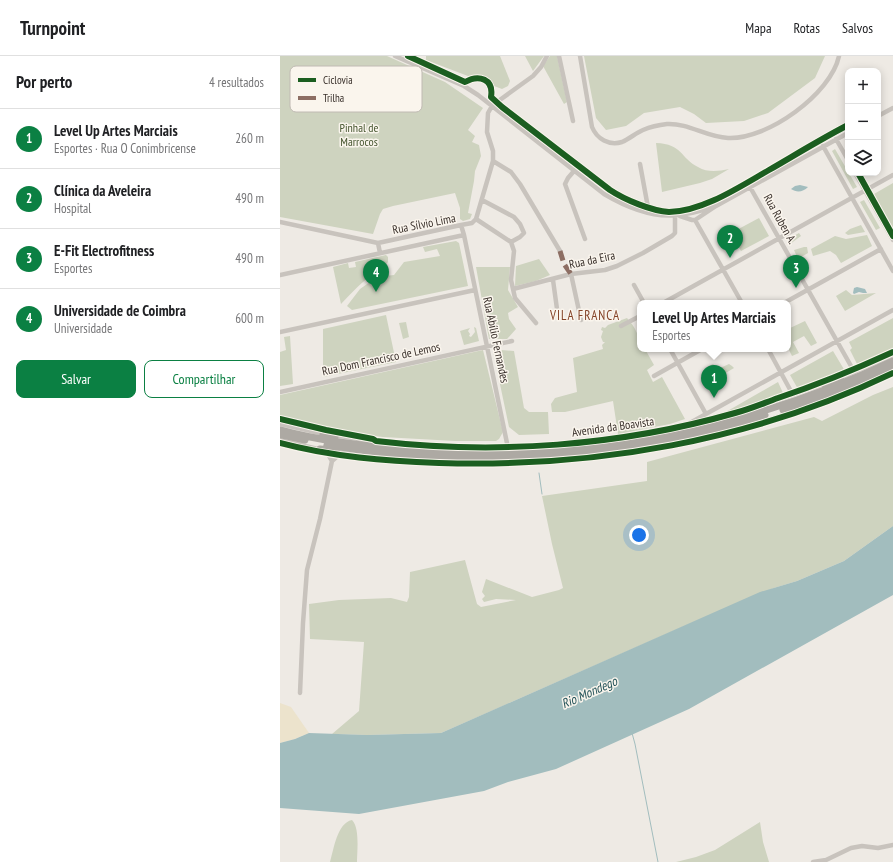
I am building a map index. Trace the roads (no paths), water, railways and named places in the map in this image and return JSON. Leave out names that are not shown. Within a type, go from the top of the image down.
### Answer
[{"type":"highway","name":"Avenida da Boavista","points":[[280,434],[292,438],[360,447],[382,447],[449,452],[527,452],[565,450],[624,443],[679,433],[738,419],[831,388],[893,361]]},
{"type":"highway","name":"Avenida da Boavista","points":[[280,430],[323,440],[404,455],[480,458],[566,455],[625,448],[680,439],[739,424],[827,395],[893,367]]},
{"type":"highway","points":[[807,396],[840,378]]},
{"type":"highway","points":[[323,434],[352,441],[360,447]]},
{"type":"highway","points":[[323,450],[345,452],[360,447]]},
{"type":"street","points":[[394,56],[417,66]]},
{"type":"street","points":[[461,225],[472,223],[476,220],[493,161],[493,151],[487,126],[488,112],[492,106],[533,76],[541,67],[547,56]]},
{"type":"street","points":[[559,56],[573,121]]},
{"type":"street","points":[[580,56],[592,127],[599,137],[612,143],[623,141],[638,132],[651,127],[668,124],[690,126],[708,134],[726,138],[743,138],[759,133],[787,118],[807,102],[831,75],[839,56]]},
{"type":"street","points":[[422,68],[464,86],[492,106],[604,194],[616,201],[641,212],[676,215],[692,213],[716,206]]},
{"type":"street","points":[[881,114],[893,108]]},
{"type":"street","points":[[676,215],[693,221],[716,206],[845,134]]},
{"type":"street","points":[[836,139],[845,155]]},
{"type":"street","points":[[823,146],[893,270]]},
{"type":"street","points":[[493,161],[510,172],[520,184],[560,251]]},
{"type":"street","points":[[640,164],[649,213]]},
{"type":"street","points":[[574,171],[565,184],[585,240]]},
{"type":"street","points":[[668,300],[893,175]]},
{"type":"street","points":[[857,176],[893,240]]},
{"type":"street","name":"Rua Ruben A.","points":[[750,187],[850,366]]},
{"type":"street","points":[[482,200],[514,217],[520,224],[524,233],[511,242]]},
{"type":"street","points":[[690,219],[689,215],[692,213]]},
{"type":"street","points":[[692,213],[697,215],[696,219],[740,300]]},
{"type":"street","name":"Rua da Eira","points":[[513,290],[571,274],[605,270],[617,266],[672,236],[675,232],[676,215]]},
{"type":"street","points":[[476,220],[511,242],[514,251],[511,280],[515,298],[536,323]]},
{"type":"street","points":[[280,222],[378,243]]},
{"type":"street","name":"Rua Sílvio Lima","points":[[280,275],[464,235],[461,225],[378,243],[380,253]]},
{"type":"street","name":"Rua Abílio Fernandes","points":[[464,235],[508,448]]},
{"type":"street","points":[[790,300],[881,249]]},
{"type":"street","points":[[571,274],[581,320]]},
{"type":"street","points":[[553,280],[557,309]]},
{"type":"street","points":[[634,285],[642,300]]},
{"type":"street","points":[[280,332],[475,290]]},
{"type":"street","points":[[679,429],[893,310]]},
{"type":"street","points":[[621,326],[637,318]]},
{"type":"street","name":"Rua Dom Francisco de Lemos","points":[[280,392],[512,341]]},
{"type":"street","points":[[672,352],[706,414]]},
{"type":"street","points":[[654,376],[697,352]]},
{"type":"street","points":[[770,352],[793,395]]},
{"type":"street","name":"Avenida da Boavista","points":[[280,424],[323,434],[361,440],[449,448],[508,448],[597,442],[679,429],[743,412],[840,378],[893,355]]},
{"type":"street","points":[[280,440],[323,450],[404,461],[527,462],[566,459],[625,452],[681,442],[740,428],[835,397],[893,371]]},
{"type":"street","points":[[323,450],[332,461]]},
{"type":"street","points":[[300,693],[307,570],[320,519],[332,461],[341,453]]},
{"type":"street","points":[[813,862],[826,860],[851,848],[862,846],[878,848],[893,845]]},
{"type":"water","points":[[800,185],[808,187],[800,191],[791,189],[795,186]]},
{"type":"water","points":[[857,287],[865,289],[867,293],[859,292],[854,294],[854,288]]},
{"type":"water","name":"Rio Mondego","points":[[893,526],[893,595],[689,709],[556,769],[508,782],[484,791],[359,814],[280,808],[280,743],[309,733],[367,735],[441,733],[760,592],[797,581],[844,561]]},
{"type":"waterway","points":[[539,473],[542,494]]},
{"type":"waterway","points":[[632,733],[658,862]]},
{"type":"place","name":"Clínica da Aveleira","points":[[730,258]]},
{"type":"place","name":"E-Fit Electrofitness","points":[[796,288]]},
{"type":"place","name":"Universidade de Coimbra","points":[[376,292]]},
{"type":"place","name":"Level Up Artes Marciais","points":[[714,398]]},
{"type":"district","name":"VILA FRANCA","points":[[585,315]]},
{"type":"park label","name":"Pinhal de Marrocos","points":[[359,135]]}]
